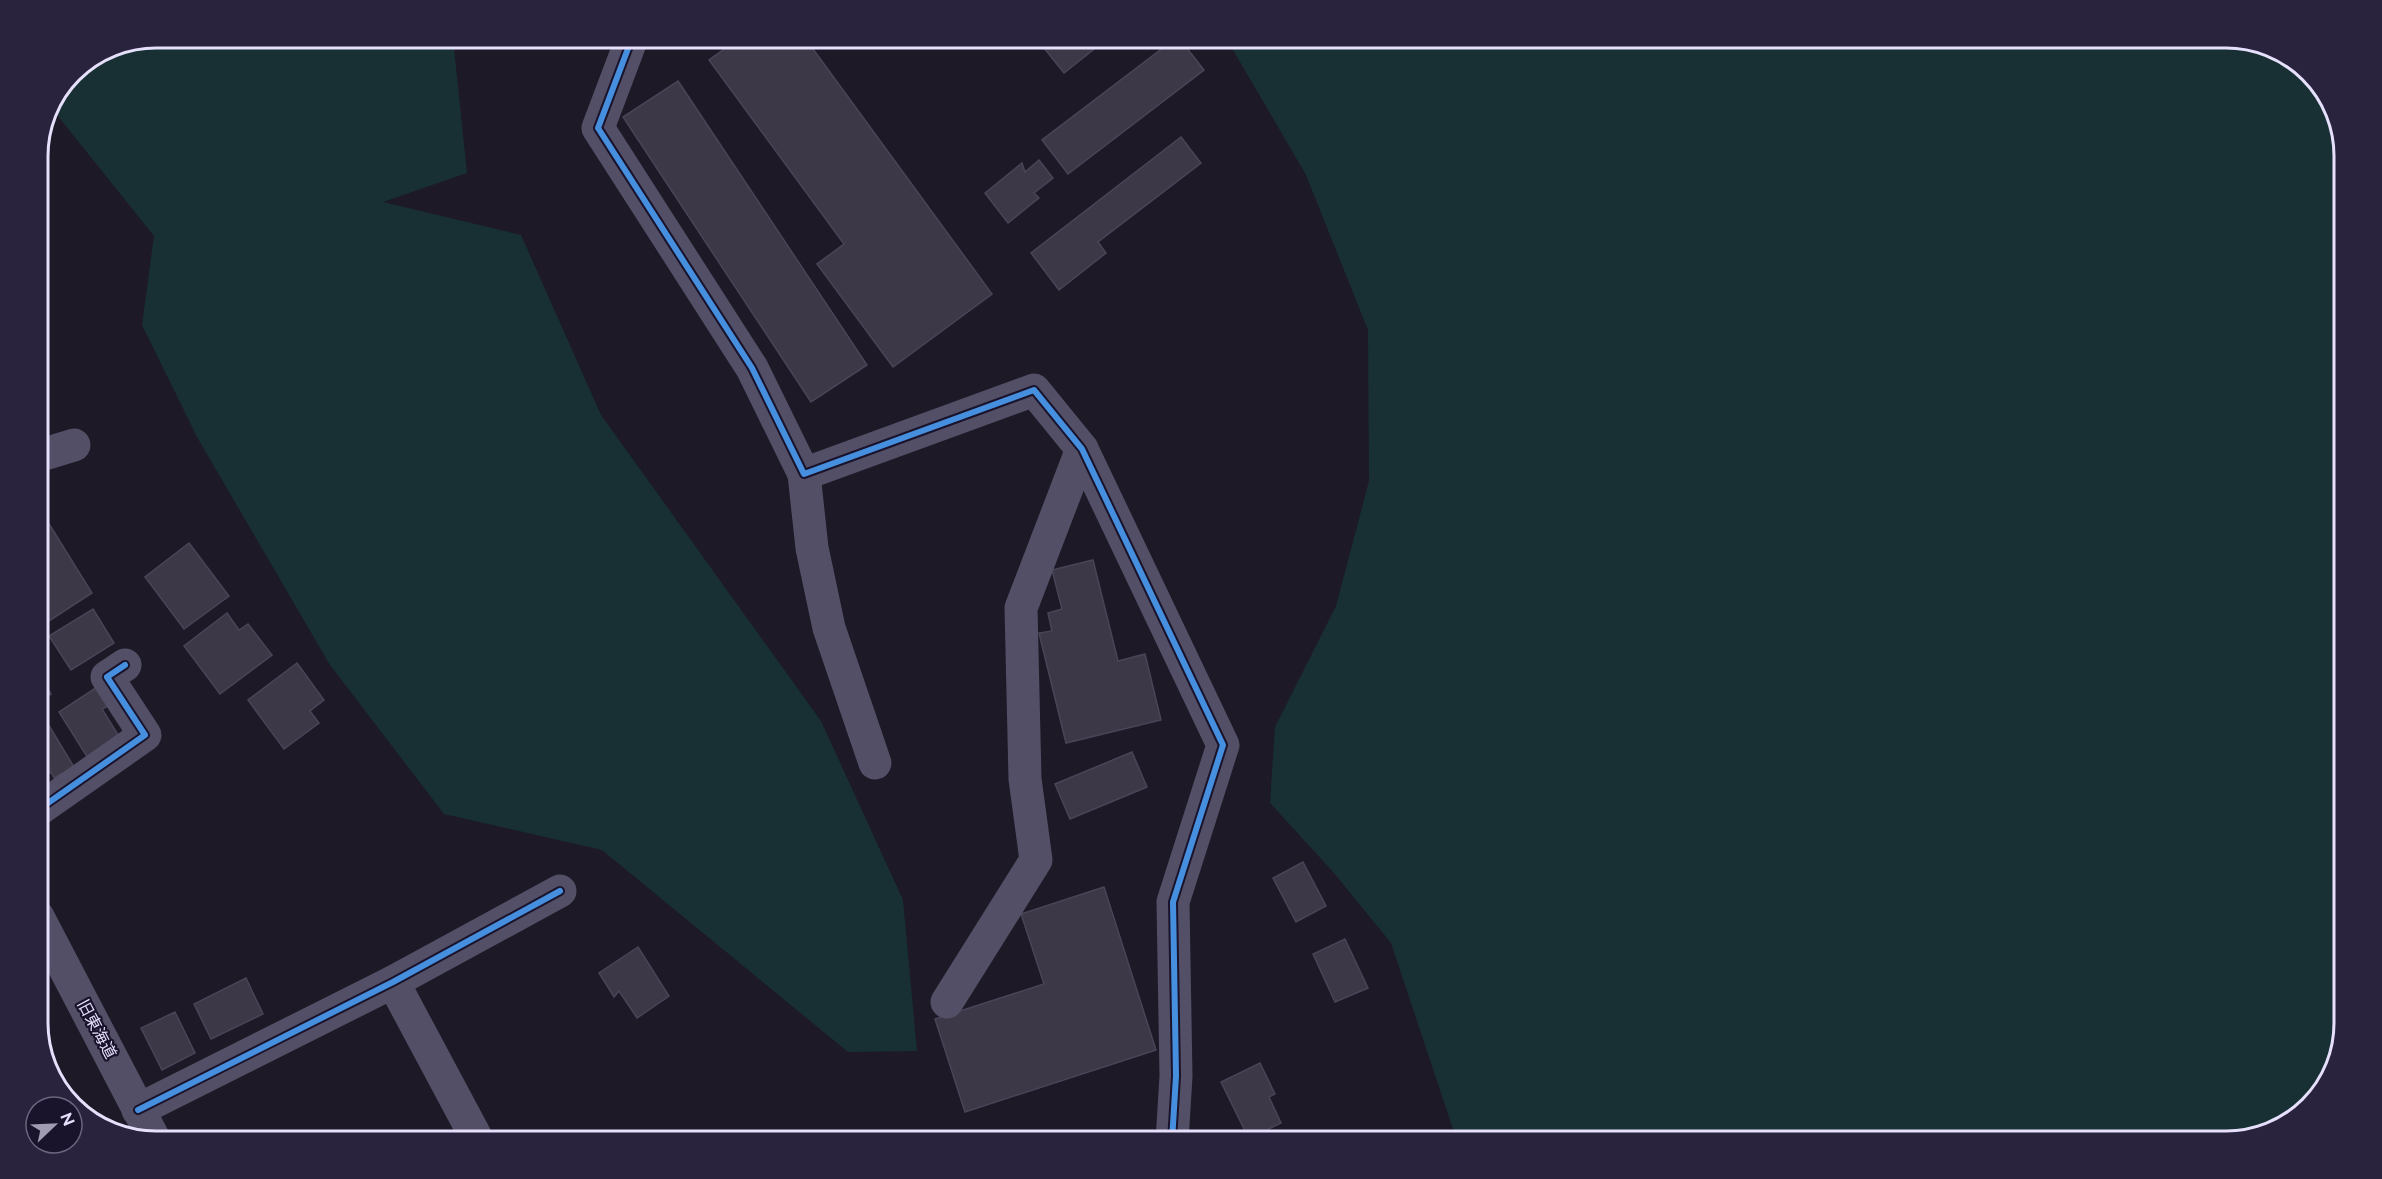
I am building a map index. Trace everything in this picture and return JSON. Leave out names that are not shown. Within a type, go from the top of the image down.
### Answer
[{"type":"street","points":[[628,48],[598,128],[752,368],[804,474],[812,548],[829,628],[875,763]]},
{"type":"street","points":[[804,474],[1034,390],[1082,449],[1223,745],[1173,902],[1176,1076],[1173,1131]]},
{"type":"street","points":[[48,453],[74,445]]},
{"type":"street","points":[[948,1002],[1036,860],[1025,779],[1021,608],[1082,449]]},
{"type":"street","points":[[48,803],[145,735],[107,677],[125,665]]},
{"type":"street","points":[[138,1110],[393,982],[561,891]]},
{"type":"street","name":"旧東海道","points":[[48,936],[149,1131]]},
{"type":"street","points":[[393,982],[472,1131]]},
{"type":"green space","points":[[149,48],[454,48],[467,173],[383,202],[521,235],[601,415],[821,721],[903,900],[917,1051],[848,1052],[602,850],[444,814],[330,665],[197,437],[142,325],[154,236],[57,114],[70,90],[96,66],[115,56]]},
{"type":"green space","points":[[1232,48],[2226,48],[2267,56],[2297,75],[2316,96],[2323,108],[2334,149],[2334,1023],[2326,1064],[2307,1094],[2286,1113],[2267,1123],[2226,1131],[1454,1131],[1391,943],[1334,873],[1270,803],[1275,727],[1336,606],[1369,481],[1368,330],[1306,175]]},
{"type":"building","points":[[726,48],[812,48],[992,294],[893,367],[817,264],[844,244],[709,60]]},
{"type":"building","points":[[1044,48],[1095,48],[1064,73]]},
{"type":"building","points":[[1163,48],[1187,48],[1204,70],[1068,174],[1042,140]]},
{"type":"building","points":[[678,81],[867,365],[811,402],[623,117]]},
{"type":"building","points":[[1181,137],[1201,163],[1098,242],[1106,253],[1059,290],[1031,253]]},
{"type":"building","points":[[1039,160],[1053,178],[1034,193],[1039,198],[1008,223],[985,193],[1022,163],[1025,172]]},
{"type":"building","points":[[48,522],[92,593],[48,622]]},
{"type":"building","points":[[189,543],[229,596],[184,629],[145,577]]},
{"type":"building","points":[[1093,560],[1118,661],[1145,654],[1161,720],[1066,743],[1039,633],[1052,631],[1048,613],[1062,609],[1052,570]]},
{"type":"building","points":[[93,609],[114,643],[71,670],[49,636]]},
{"type":"building","points":[[227,613],[239,630],[248,624],[272,655],[220,694],[184,646]]},
{"type":"building","points":[[297,663],[324,700],[310,711],[319,723],[284,749],[248,700]]},
{"type":"building","points":[[97,687],[108,706],[102,709],[123,743],[91,763],[59,712]]},
{"type":"building","points":[[48,724],[74,767],[54,778],[51,772],[48,774]]},
{"type":"building","points":[[1132,752],[1147,787],[1070,819],[1055,784]]},
{"type":"building","points":[[1303,862],[1326,906],[1296,922],[1273,878]]},
{"type":"building","points":[[1104,887],[1156,1050],[965,1112],[935,1019],[1044,984],[1021,914]]},
{"type":"building","points":[[1345,939],[1368,988],[1335,1002],[1313,954]]},
{"type":"building","points":[[638,947],[669,996],[637,1018],[619,991],[614,997],[599,973]]},
{"type":"building","points":[[246,978],[263,1014],[211,1039],[194,1004]]},
{"type":"building","points":[[175,1012],[195,1053],[162,1070],[141,1028]]},
{"type":"building","points":[[1260,1063],[1275,1094],[1269,1097],[1281,1123],[1265,1131],[1245,1131],[1221,1082]]},
{"type":"cycle path","points":[[628,48],[598,128],[752,368],[804,474],[1034,390],[1082,449],[1223,745],[1173,902],[1176,1076],[1173,1131]]},
{"type":"cycle path","points":[[48,803],[145,735],[107,677],[125,665]]},
{"type":"cycle path","points":[[138,1110],[393,982],[560,891]]}]
